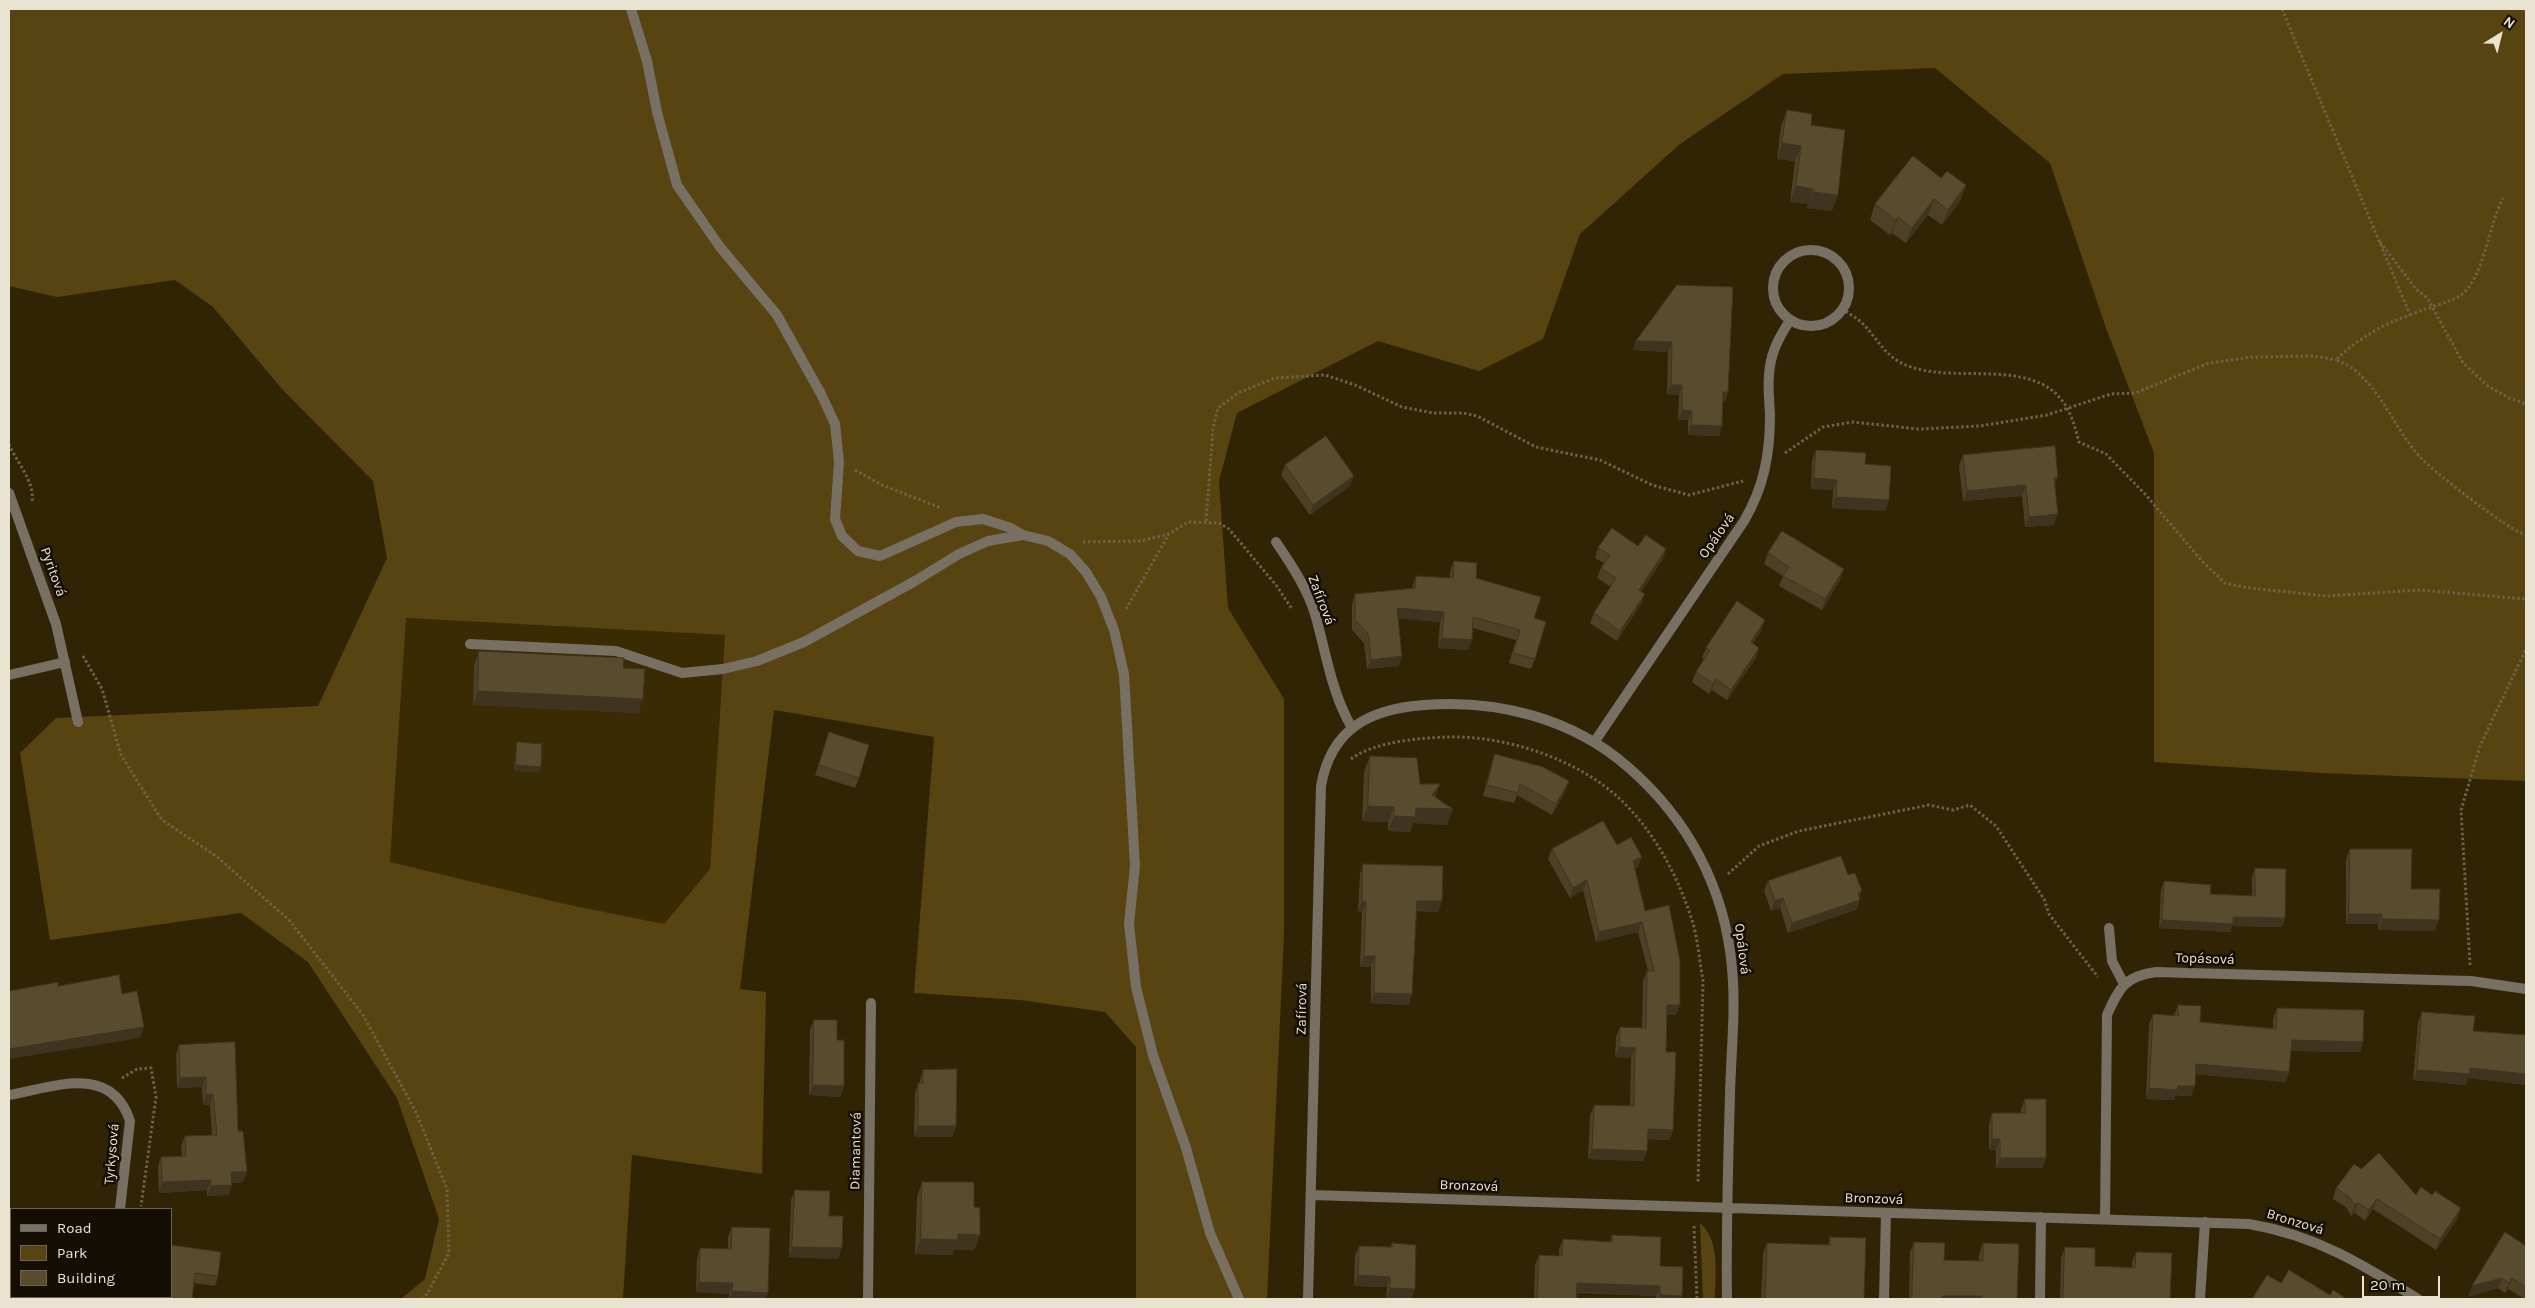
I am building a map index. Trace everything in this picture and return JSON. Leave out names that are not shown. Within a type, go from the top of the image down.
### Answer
[{"type":"street","points":[[631,9],[647,61],[657,112],[677,185],[720,247],[778,315],[835,424],[839,462],[835,519],[842,536],[858,551],[880,556],[956,522],[983,519],[1023,535],[1048,541],[1070,554],[1086,572],[1101,596],[1114,630],[1124,674],[1135,866],[1129,924],[1136,987],[1153,1055],[1186,1148],[1210,1234],[1239,1299]]},
{"type":"street","points":[[1805,250],[1819,251],[1830,256],[1840,264],[1846,274],[1847,297],[1842,308],[1835,317],[1813,326],[1790,320],[1780,310],[1774,299],[1773,286],[1776,273],[1782,262],[1793,254],[1805,250]]},
{"type":"street","name":"Opálová","points":[[1595,741],[1744,521],[1757,498],[1765,476],[1769,449],[1770,362],[1790,320]]},
{"type":"street","name":"Pyritová","points":[[9,493],[56,624],[78,722]]},
{"type":"street","points":[[470,644],[616,651],[682,672],[723,669],[757,661],[804,642],[915,581],[959,554],[988,541],[1023,535]]},
{"type":"street","name":"Zafírová","points":[[1276,542],[1303,585],[1314,612],[1341,709],[1352,728]]},
{"type":"street","points":[[9,675],[65,662]]},
{"type":"street","name":"Zafírová","points":[[1308,1299],[1322,786],[1325,767],[1334,747],[1352,728],[1369,717],[1389,710],[1439,704],[1466,704]]},
{"type":"street","name":"Opálová","points":[[1466,704],[1500,708],[1546,720],[1595,741],[1641,778],[1663,801],[1696,849],[1716,890],[1728,936],[1732,970],[1727,1299]]},
{"type":"street","points":[[2109,928],[2112,961],[2124,984]]},
{"type":"street","name":"Topásová","points":[[2105,1219],[2107,1015],[2114,998],[2124,984],[2137,974],[2156,972],[2471,981],[2526,989]]},
{"type":"street","name":"Diamantová","points":[[868,1299],[872,1003]]},
{"type":"street","name":"Tyrkysová","points":[[9,1095],[91,1083],[116,1097],[126,1108],[130,1122],[120,1208]]},
{"type":"street","name":"Bronzová","points":[[1311,1195],[2249,1224],[2298,1234],[2345,1254],[2418,1299]]},
{"type":"street","points":[[1884,1299],[1886,1213]]},
{"type":"street","points":[[2040,1299],[2041,1217]]},
{"type":"street","points":[[2200,1299],[2205,1222]]},
{"type":"path","points":[[2282,9],[2410,315]]},
{"type":"path","points":[[2336,360],[2347,348],[2394,320],[2461,294],[2473,278],[2483,258],[2495,212],[2503,198]]},
{"type":"path","points":[[2379,240],[2416,289],[2428,298],[2463,364],[2488,386],[2509,398],[2526,404]]},
{"type":"path","points":[[1842,308],[1862,322],[1892,358],[1909,367],[1935,374],[2026,377],[2048,386],[2068,408],[2079,442],[2106,454],[2145,494],[2202,561],[2225,582],[2250,588],[2326,596],[2420,590],[2526,599]]},
{"type":"path","points":[[1206,522],[1213,428],[1218,408],[1238,393],[1275,378],[1325,375],[1355,385],[1402,407],[1433,413],[1463,413],[1477,416],[1536,448],[1600,460],[1652,484],[1689,495],[1765,476],[1781,456],[1806,436],[1822,427],[1853,422],[1919,429],[1980,426],[2047,415],[2111,394],[2135,393],[2209,364],[2251,357],[2314,356],[2348,364],[2378,394],[2419,457],[2472,500],[2526,535]]},
{"type":"path","points":[[839,462],[882,485],[930,505],[948,510]]},
{"type":"path","points":[[1048,541],[1130,541],[1169,534],[1188,522],[1219,523],[1229,529],[1276,585],[1298,618]]},
{"type":"path","points":[[1114,630],[1146,570],[1169,534]]},
{"type":"path","points":[[2471,981],[2461,810],[2480,746],[2526,649]]},
{"type":"path","points":[[79,650],[102,688],[121,755],[162,820],[216,856],[289,920],[363,1014],[416,1112],[447,1189],[449,1253],[427,1294],[422,1299]]},
{"type":"path","points":[[1346,764],[1366,751],[1399,742],[1431,737],[1491,738],[1528,747],[1596,781],[1622,800],[1644,825],[1679,886],[1692,920],[1698,952],[1702,980],[1698,1183]]},
{"type":"path","points":[[1716,890],[1734,866],[1759,846],[1799,831],[1929,804],[1954,810],[1970,805],[1996,826],[2044,899],[2049,914],[2114,998]]},
{"type":"path","points":[[1694,1226],[1697,1299]]},
{"type":"shaded area","points":[[406,618],[725,635],[710,869],[664,924],[565,904],[390,862]]},
{"type":"green space","points":[[9,9],[2526,9],[2526,781],[2322,773],[2154,762],[2154,453],[2106,328],[2050,163],[1935,68],[1783,74],[1680,144],[1580,234],[1543,339],[1479,371],[1378,341],[1237,413],[1219,481],[1228,608],[1284,699],[1284,935],[1267,1299],[1136,1299],[1136,1047],[1105,1012],[1020,1000],[914,993],[934,737],[774,710],[740,989],[766,992],[762,1174],[632,1155],[623,1299],[401,1299],[425,1279],[439,1219],[397,1098],[308,962],[241,913],[50,940],[20,753],[56,718],[318,706],[387,558],[373,481],[282,389],[213,307],[175,280],[57,297],[9,286]],"holes":[[[406,618],[725,635],[710,869],[664,924],[565,904],[390,862]]]},
{"type":"green space","points":[[1700,1223],[1707,1231],[1714,1249],[1716,1269],[1715,1299],[1703,1299]]},
{"type":"building","points":[[1787,110],[1812,114],[1811,125],[1845,130],[1838,195],[1813,192],[1813,189],[1796,186],[1801,146],[1782,143]]},
{"type":"building","points":[[1913,156],[1941,178],[1947,171],[1966,185],[1948,210],[1934,199],[1912,228],[1898,217],[1896,220],[1875,204]]},
{"type":"building","points":[[1677,285],[1733,287],[1728,392],[1723,392],[1722,426],[1691,425],[1692,411],[1682,410],[1682,385],[1671,385],[1672,342],[1636,341]]},
{"type":"building","points":[[1326,436],[1354,476],[1313,505],[1285,465]]},
{"type":"building","points":[[2055,446],[2058,477],[2054,478],[2058,514],[2029,517],[2026,485],[1967,491],[1963,455]]},
{"type":"building","points":[[1816,450],[1866,453],[1865,464],[1891,466],[1889,500],[1836,497],[1837,480],[1814,478]]},
{"type":"building","points":[[1612,528],[1638,546],[1646,535],[1666,549],[1639,590],[1645,594],[1620,631],[1594,613],[1616,578],[1601,568],[1610,555],[1598,548]]},
{"type":"building","points":[[1782,531],[1844,569],[1825,599],[1783,576],[1789,567],[1768,553]]},
{"type":"building","points":[[1454,561],[1477,563],[1476,578],[1541,597],[1534,618],[1546,622],[1535,659],[1513,653],[1520,630],[1473,617],[1472,640],[1442,638],[1444,612],[1397,608],[1402,656],[1371,660],[1368,633],[1355,620],[1355,594],[1415,588],[1416,576],[1453,578]]},
{"type":"building","points":[[1737,601],[1765,620],[1751,642],[1759,648],[1731,690],[1716,679],[1713,683],[1696,672],[1710,650],[1706,648]]},
{"type":"building","points":[[479,651],[624,658],[623,668],[645,669],[643,699],[478,691]]},
{"type":"building","points":[[829,732],[869,745],[859,778],[819,765]]},
{"type":"building","points":[[517,742],[542,744],[541,767],[516,765]]},
{"type":"building","points":[[1495,754],[1543,767],[1569,781],[1556,804],[1520,784],[1518,793],[1487,785]]},
{"type":"building","points":[[1370,756],[1417,758],[1420,784],[1440,784],[1432,795],[1453,809],[1416,808],[1415,817],[1394,816],[1394,807],[1368,806]]},
{"type":"building","points":[[1603,821],[1617,845],[1631,837],[1642,857],[1633,861],[1645,911],[1669,905],[1680,961],[1680,1005],[1667,1005],[1666,1052],[1676,1052],[1673,1130],[1648,1129],[1647,1151],[1592,1149],[1594,1105],[1634,1106],[1635,1048],[1619,1047],[1620,1027],[1646,1028],[1647,971],[1654,971],[1642,922],[1599,932],[1587,880],[1573,888],[1552,849]]},
{"type":"building","points":[[2350,849],[2412,849],[2411,889],[2440,889],[2439,920],[2382,919],[2382,914],[2349,914]]},
{"type":"building","points":[[1841,856],[1848,875],[1855,873],[1862,891],[1858,893],[1860,900],[1792,923],[1783,898],[1775,901],[1768,881]]},
{"type":"building","points":[[1363,864],[1443,866],[1442,901],[1417,901],[1412,994],[1374,993],[1375,956],[1364,956],[1366,902],[1362,901]]},
{"type":"building","points":[[2255,868],[2286,869],[2285,918],[2233,917],[2233,924],[2162,920],[2164,881],[2211,885],[2210,894],[2255,896]]},
{"type":"building","points":[[119,975],[122,994],[137,991],[144,1027],[9,1049],[9,991],[58,982],[58,986]]},
{"type":"building","points":[[2178,1005],[2201,1006],[2200,1022],[2276,1029],[2277,1008],[2364,1010],[2363,1042],[2292,1040],[2289,1072],[2196,1064],[2195,1086],[2178,1086],[2177,1090],[2149,1088],[2153,1014],[2178,1016]]},
{"type":"building","points":[[2422,1012],[2475,1016],[2473,1031],[2526,1035],[2526,1074],[2470,1068],[2470,1074],[2417,1070]]},
{"type":"building","points":[[814,1020],[837,1020],[837,1040],[844,1040],[844,1086],[813,1085]]},
{"type":"building","points":[[235,1042],[238,1131],[243,1131],[247,1172],[231,1172],[232,1185],[211,1186],[211,1180],[162,1182],[161,1157],[186,1156],[185,1136],[217,1135],[213,1094],[206,1095],[206,1077],[180,1078],[179,1045]]},
{"type":"building","points":[[957,1069],[956,1126],[918,1126],[918,1083],[923,1083],[923,1070]]},
{"type":"building","points":[[2025,1099],[2046,1099],[2046,1158],[2000,1158],[2000,1139],[1992,1139],[1992,1113],[2025,1113]]},
{"type":"building","points":[[2379,1153],[2416,1195],[2421,1187],[2432,1195],[2435,1191],[2461,1208],[2440,1239],[2377,1199],[2369,1210],[2358,1203],[2355,1205],[2349,1197],[2336,1188],[2354,1164],[2361,1169]]},
{"type":"building","points":[[922,1182],[974,1182],[974,1207],[980,1208],[980,1235],[958,1234],[958,1240],[921,1239]]},
{"type":"building","points":[[795,1190],[830,1191],[829,1216],[843,1216],[842,1248],[792,1247]]},
{"type":"building","points":[[732,1227],[770,1228],[768,1293],[732,1291],[733,1283],[699,1282],[700,1248],[731,1249]]},
{"type":"building","points":[[2505,1232],[2526,1246],[2526,1287],[2512,1278],[2509,1283],[2502,1278],[2472,1286]]},
{"type":"building","points":[[1612,1235],[1661,1237],[1660,1266],[1683,1267],[1682,1296],[1660,1295],[1660,1286],[1577,1283],[1576,1299],[1537,1299],[1539,1255],[1562,1256],[1563,1239],[1612,1242]]},
{"type":"building","points":[[1830,1237],[1866,1238],[1864,1299],[1765,1299],[1767,1243],[1830,1245]]},
{"type":"building","points":[[1914,1242],[1945,1243],[1944,1260],[1983,1261],[1983,1243],[2019,1244],[2017,1299],[1981,1299],[1982,1296],[1942,1296],[1942,1299],[1912,1299]]},
{"type":"building","points":[[1392,1243],[1416,1245],[1415,1289],[1390,1288],[1390,1277],[1358,1275],[1359,1246],[1392,1247]]},
{"type":"building","points":[[172,1245],[221,1252],[218,1276],[195,1273],[192,1299],[156,1299],[172,1298]]},
{"type":"building","points":[[2065,1247],[2095,1248],[2095,1266],[2135,1268],[2136,1252],[2172,1253],[2170,1299],[2063,1299]]},
{"type":"building","points":[[2289,1270],[2330,1295],[2333,1290],[2347,1299],[2252,1299],[2267,1275],[2281,1283]]}]
